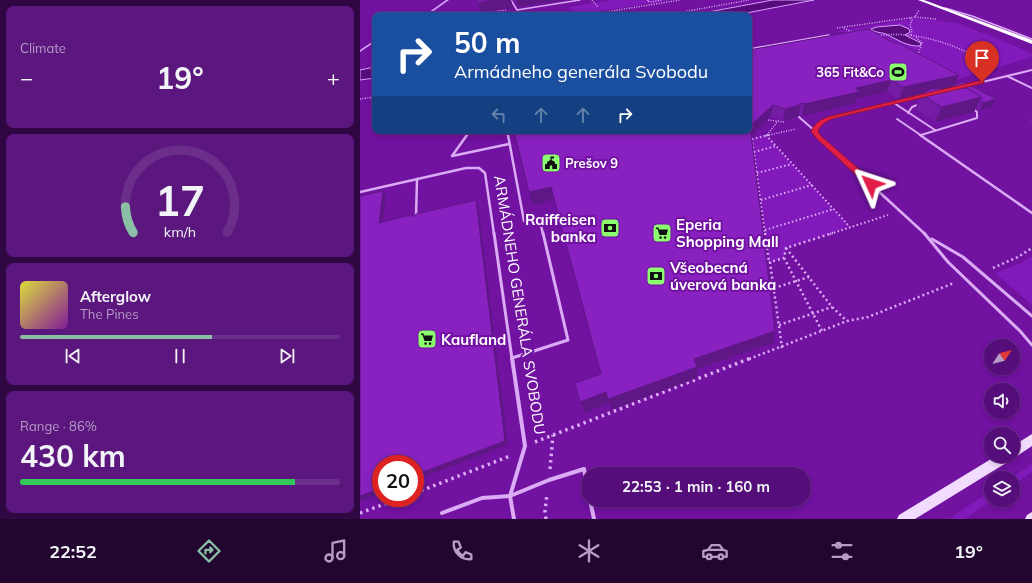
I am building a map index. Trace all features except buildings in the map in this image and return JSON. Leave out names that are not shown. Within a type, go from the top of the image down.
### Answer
[{"type":"main road","points":[[920,0],[1032,42]]},
{"type":"street","points":[[1020,448],[1032,440]]},
{"type":"street","points":[[903,519],[995,463]]},
{"type":"lane","points":[[511,0],[517,10],[580,0]]},
{"type":"lane","points":[[931,4],[972,16],[1032,39]]},
{"type":"lane","points":[[752,48],[829,35],[835,39]]},
{"type":"lane","points":[[965,86],[1032,70]]},
{"type":"lane","points":[[1007,76],[1032,88]]},
{"type":"lane","points":[[815,131],[818,125],[827,119],[929,94]]},
{"type":"lane","points":[[894,103],[935,130]]},
{"type":"lane","points":[[908,113],[912,107],[923,103]]},
{"type":"lane","points":[[921,135],[977,118],[977,112],[970,106]]},
{"type":"lane","points":[[799,117],[815,131],[824,142],[930,238],[948,262],[1032,341]]},
{"type":"lane","points":[[897,119],[1032,213]]},
{"type":"lane","points":[[468,134],[452,156],[509,144]]},
{"type":"lane","points":[[507,134],[524,221],[539,217],[568,340],[512,358]]},
{"type":"lane","name":"ARMÁDNEHO GENERÁLA SVOBODU","points":[[360,192],[466,168],[479,168],[485,173],[526,446],[510,496]]},
{"type":"lane","points":[[416,219],[417,179]]},
{"type":"lane","points":[[930,238],[963,257],[1032,316]]},
{"type":"lane","points":[[1020,331],[1032,345]]},
{"type":"lane","points":[[442,513],[482,498],[510,496],[549,480],[581,470]]},
{"type":"lane","points":[[510,496],[514,519]]},
{"type":"lane","points":[[591,507],[594,519]]},
{"type":"path","points":[[592,0],[598,7]]},
{"type":"path","points":[[648,0],[646,1],[662,0]]},
{"type":"path","points":[[606,12],[680,0]]},
{"type":"path","points":[[677,12],[749,0]]},
{"type":"path","points":[[491,12],[516,8]]},
{"type":"path","points":[[910,18],[912,20],[910,27],[912,30],[911,36]]},
{"type":"path","points":[[854,33],[841,28],[858,36]]},
{"type":"path","points":[[872,38],[887,34],[914,36],[932,40],[968,53],[1002,70]]},
{"type":"path","points":[[914,36],[922,43],[915,61]]},
{"type":"path","points":[[360,99],[372,97]]},
{"type":"path","points":[[768,120],[784,122]]},
{"type":"path","points":[[766,136],[778,121]]},
{"type":"path","points":[[782,348],[751,139],[799,128],[795,124]]},
{"type":"path","points":[[766,136],[850,227],[786,248]]},
{"type":"path","points":[[754,152],[776,146]]},
{"type":"path","points":[[757,173],[792,164]]},
{"type":"path","points":[[761,200],[812,186]]},
{"type":"path","points":[[765,230],[834,209]]},
{"type":"path","points":[[786,248],[784,258],[822,332]]},
{"type":"path","points":[[786,248],[832,307],[847,321]]},
{"type":"path","points":[[990,269],[1018,257],[1032,248]]},
{"type":"path","points":[[762,262],[770,262],[784,258]]},
{"type":"path","points":[[774,288],[809,277]]},
{"type":"path","points":[[553,435],[782,348],[847,321],[868,317],[957,282]]},
{"type":"path","points":[[779,326],[832,307]]},
{"type":"path","points":[[424,490],[505,460]]},
{"type":"path","points":[[360,513],[376,507]]},
{"type":"shaded area","points":[[612,0],[670,0],[595,12],[573,12],[569,7]]},
{"type":"shaded area","points":[[773,0],[814,0],[752,12],[708,12]]},
{"type":"shaded area","points":[[917,18],[956,23],[999,39],[1028,52],[1032,55],[1032,57],[948,82],[866,39],[837,31]]},
{"type":"shaded area","points":[[900,25],[909,29],[910,32],[905,35],[921,43],[920,46],[907,44],[871,29],[877,27]]},
{"type":"shaded area","points":[[372,68],[372,78],[360,80],[360,70]]},
{"type":"shaded area","points":[[766,135],[850,227],[786,248],[784,258],[770,262],[752,139]]},
{"type":"shaded area","points":[[1032,256],[1032,305],[995,273],[1021,263]]},
{"type":"shaded area","points":[[1032,464],[1032,472],[1020,480],[1020,472]]},
{"type":"shaded area","points":[[984,496],[984,506],[965,519],[949,519]]},
{"type":"waterway","points":[[430,12],[448,0]]},
{"type":"waterway","points":[[360,51],[372,43]]},
{"type":"place","name":"365 Fit&Co","points":[[898,72]]},
{"type":"place","name":"Prešov 9","points":[[551,163]]},
{"type":"place","name":"Raiffeisen banka","points":[[610,228]]},
{"type":"place","name":"Eperia Shopping Mall","points":[[662,233]]},
{"type":"place","name":"Všeobecná úverová banka","points":[[656,276]]},
{"type":"place","name":"Kaufland","points":[[427,339]]},
{"type":"route","points":[[871,184],[818,137],[815,129],[822,121],[833,117],[982,82]]}]
